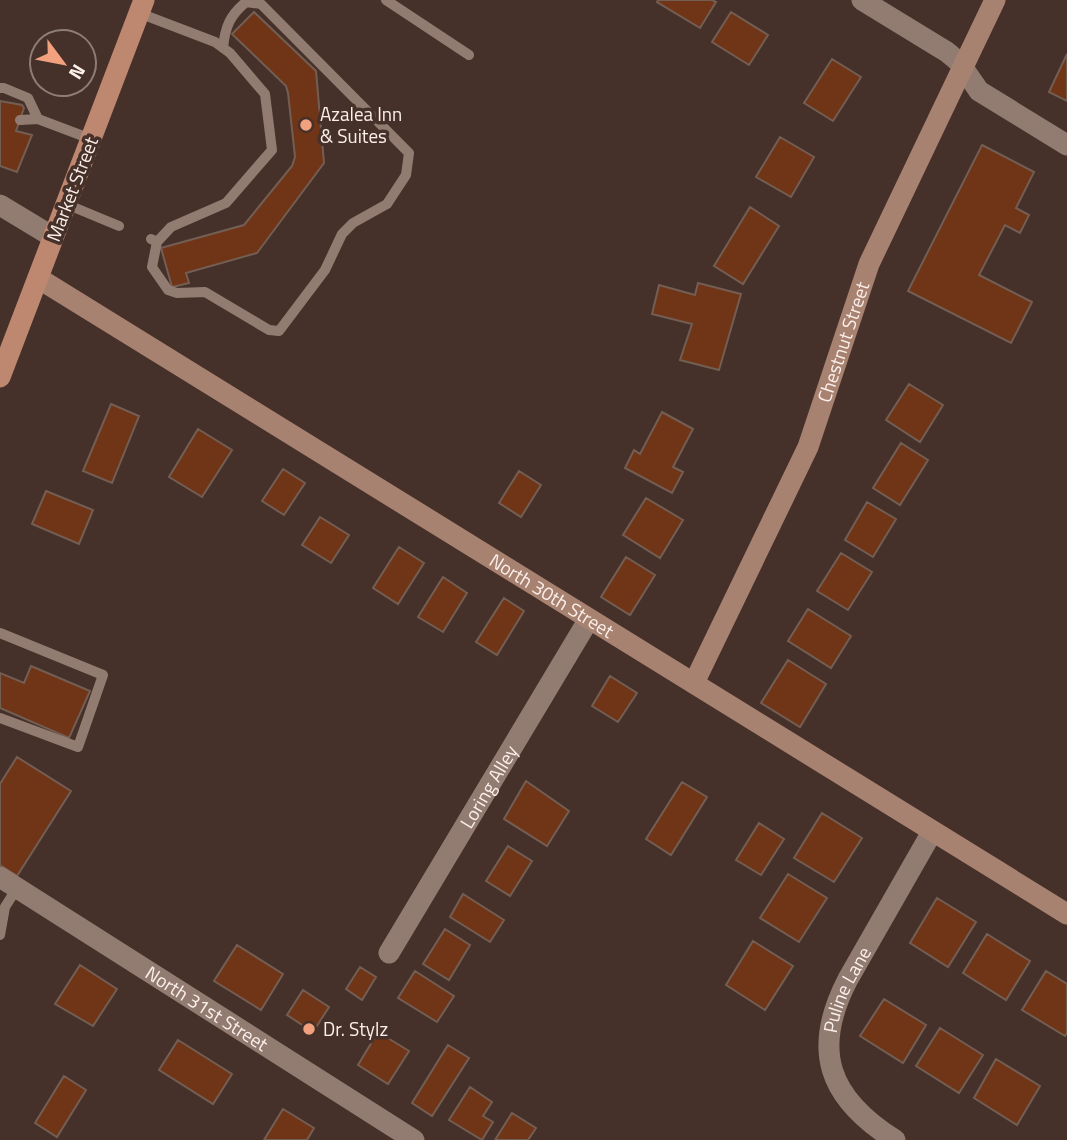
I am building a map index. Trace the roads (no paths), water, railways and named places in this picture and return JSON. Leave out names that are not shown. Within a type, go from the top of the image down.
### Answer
[{"type":"main road","name":"Market Street","points":[[0,377],[6,344],[38,278],[141,6]]},
{"type":"street","points":[[862,0],[947,52],[979,90],[1067,145]]},
{"type":"street","name":"Chestnut Street","points":[[694,683],[808,447],[869,264],[995,0]]},
{"type":"street","points":[[0,205],[53,237]]},
{"type":"street","name":"North 30th Street","points":[[38,278],[1067,914]]},
{"type":"street","name":"Loring Alley","points":[[389,953],[589,619]]},
{"type":"street","name":"Puline Lane","points":[[895,1140],[855,1111],[836,1081],[828,1044],[830,1022],[848,979],[932,832]]},
{"type":"street","name":"North 31st Street","points":[[8,883],[414,1140]]},
{"type":"lane","points":[[386,0],[469,55]]},
{"type":"lane","points":[[141,6],[215,42],[223,48],[230,53],[265,94],[272,150],[226,203],[171,227],[154,241],[152,267],[168,290],[177,293],[205,292],[269,330],[279,331],[325,270],[342,234],[353,223],[387,204],[406,175],[409,153],[261,4],[246,2],[233,12],[225,30],[223,48]]},
{"type":"lane","points":[[0,88],[28,98],[38,119]]},
{"type":"lane","points":[[20,120],[38,119],[91,139]]},
{"type":"lane","points":[[66,204],[119,226]]},
{"type":"lane","points":[[0,633],[103,675],[78,747],[0,718]]},
{"type":"lane","points":[[0,935],[8,883]]},
{"type":"place","name":"Azalea Inn & Suites","points":[[306,125]]},
{"type":"place","name":"Dr. Stylz","points":[[309,1029]]}]
